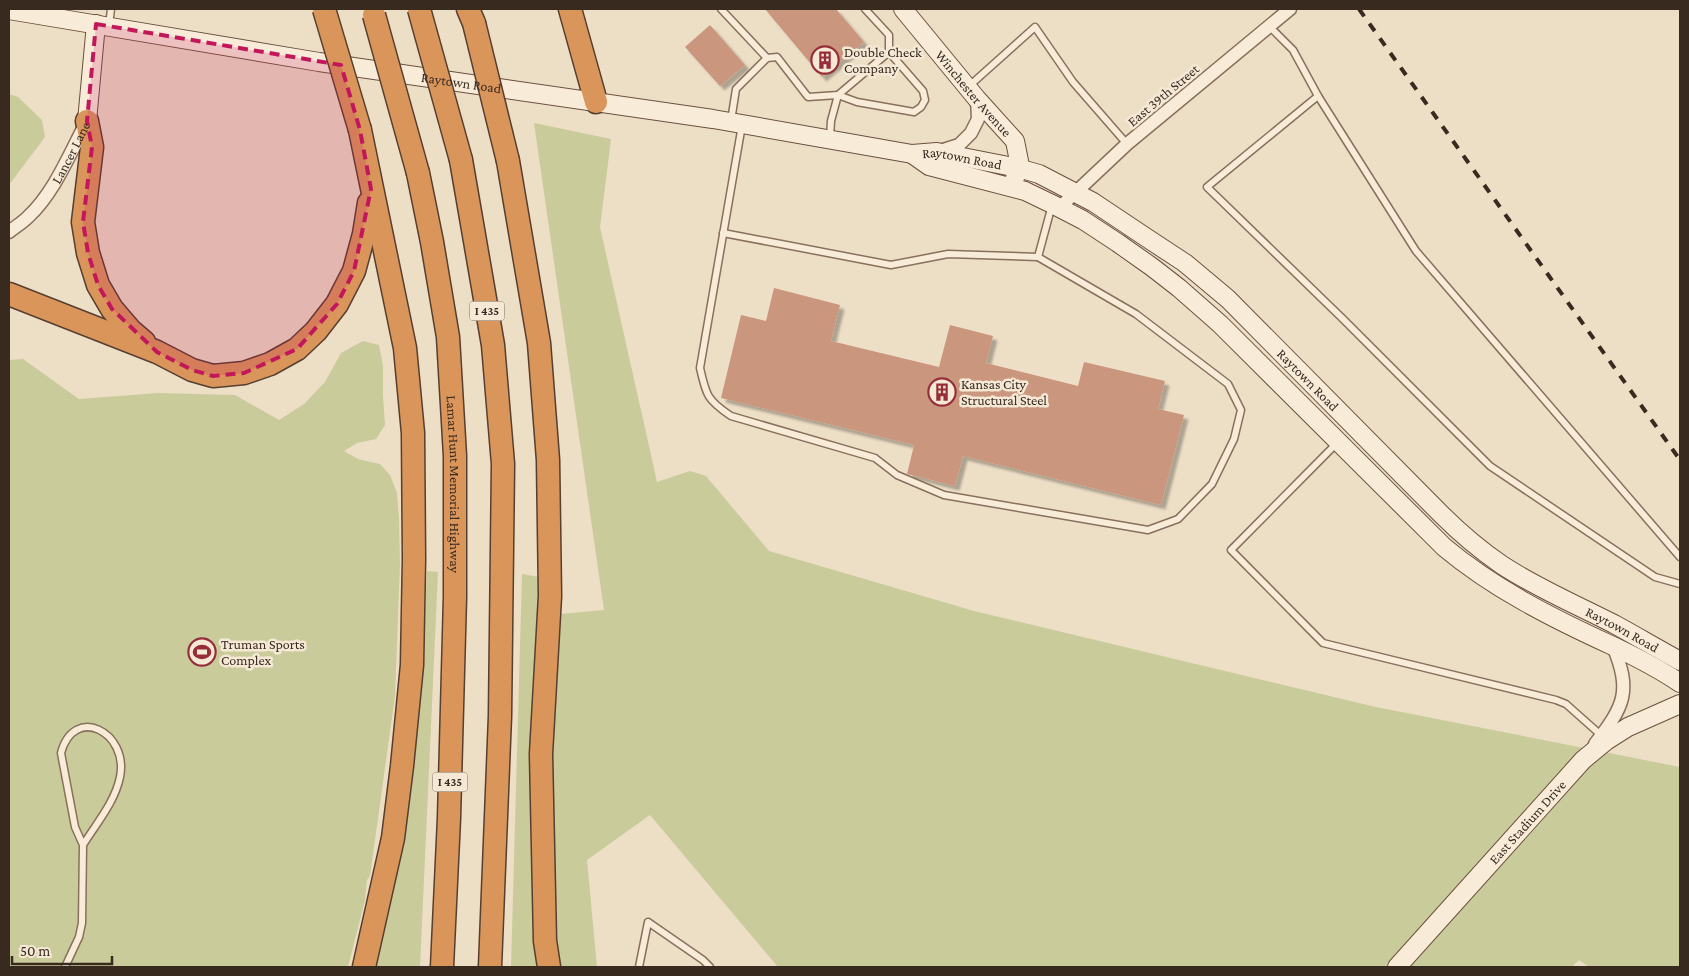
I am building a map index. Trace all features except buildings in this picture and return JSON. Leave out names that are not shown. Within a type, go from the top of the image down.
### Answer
[{"type":"highway","points":[[324,9],[360,130],[406,348],[413,433],[414,559],[412,665],[393,838],[364,967]]},
{"type":"highway","name":"I 435","points":[[419,9],[461,160],[493,345],[503,464],[500,716],[490,967]]},
{"type":"highway","points":[[570,9],[596,102]]},
{"type":"highway","name":"Lamar Hunt Memorial Highway","points":[[373,12],[418,173],[448,337],[455,456],[455,597],[449,818],[442,967]]},
{"type":"highway","points":[[471,16],[508,161],[539,342],[548,460],[550,596],[541,754],[544,941],[549,967]]},
{"type":"highway","points":[[87,121],[92,147],[83,222],[88,253],[98,285],[112,309],[130,330],[157,352]]},
{"type":"highway","points":[[9,294],[157,352],[192,370],[213,376],[244,373],[270,364],[297,349],[316,332],[332,310],[354,271],[364,234],[371,189]]},
{"type":"main road","name":"Winchester Avenue","points":[[903,9],[972,94],[1015,141],[1019,161],[1012,188]]},
{"type":"main road","name":"Raytown Road","points":[[9,10],[319,62],[736,123],[912,154],[937,152],[1039,174],[1076,192],[1185,264],[1228,299],[1460,533],[1503,565],[1680,661]]},
{"type":"main road","name":"Lancer Lane","points":[[87,121],[102,25]]},
{"type":"main road","name":"Raytown Road","points":[[912,154],[928,166],[1025,191],[1083,220],[1118,243],[1179,288],[1220,324],[1460,560],[1502,589],[1613,646],[1645,660],[1680,682]]},
{"type":"main road","points":[[1276,380],[1293,365]]},
{"type":"main road","points":[[1446,548],[1460,533]]},
{"type":"main road","name":"East Stadium Drive","points":[[1397,967],[1583,760],[1606,741],[1628,727],[1680,704]]},
{"type":"street","name":"East 39th Street","points":[[1056,206],[1076,192],[1127,144],[1290,9]]},
{"type":"street","points":[[937,152],[959,145],[971,133],[978,120],[972,94]]},
{"type":"street","name":"Lancer Lane","points":[[9,232],[28,217],[42,201],[59,175],[87,121]]},
{"type":"street","name":"Raytown Road","points":[[1583,760],[1602,736],[1622,702],[1624,692],[1623,674],[1613,646]]},
{"type":"lane","points":[[102,25],[111,9]]},
{"type":"lane","points":[[721,9],[767,58]]},
{"type":"lane","points":[[723,233],[891,265],[948,254],[1038,257],[1136,314],[1228,384],[1241,410],[1234,439],[1212,484],[1178,519],[1148,530],[944,495],[897,474],[875,458],[731,416],[716,406],[706,393],[700,368],[723,233],[736,123],[736,89],[767,58],[777,57],[808,97],[838,95],[857,102],[914,112],[921,107],[925,100],[923,91],[889,52],[889,35],[865,9]]},
{"type":"lane","points":[[1269,26],[1293,50],[1318,96],[1416,250],[1680,557]]},
{"type":"lane","points":[[972,94],[1035,27],[1073,82],[1127,144]]},
{"type":"lane","points":[[830,139],[831,121],[838,95],[889,52]]},
{"type":"lane","points":[[1318,96],[1208,187],[1490,466],[1655,577],[1680,584]]},
{"type":"lane","points":[[1038,257],[1056,206]]},
{"type":"lane","points":[[1338,442],[1231,550],[1323,643],[1556,700],[1566,704],[1602,736]]},
{"type":"lane","points":[[65,967],[79,938],[82,923],[83,845],[75,827],[61,753],[63,744],[70,734],[83,728],[95,727],[111,739],[119,754],[120,776],[115,792],[83,845]]},
{"type":"lane","points":[[639,967],[648,922],[710,967]]},
{"type":"highlighted area","points":[[96,24],[341,65],[360,130],[371,189],[354,271],[337,304],[297,349],[244,373],[213,376],[192,370],[157,352],[112,309],[98,285],[88,253],[83,222],[92,147],[87,121]]},
{"type":"green space","points":[[9,94],[18,97],[42,120],[45,137],[9,185]]},
{"type":"green space","points":[[534,123],[611,139],[600,227],[657,482],[690,471],[706,476],[769,551],[974,611],[1376,707],[1680,767],[1680,967],[1589,967],[1579,960],[1572,967],[778,967],[650,815],[587,860],[597,967],[556,967],[549,797],[561,614],[604,610]]},
{"type":"green space","name":"Truman Sports Complex","points":[[363,341],[379,345],[383,366],[385,425],[376,439],[357,443],[344,451],[358,459],[380,464],[390,475],[397,493],[400,564],[395,696],[370,876],[367,880],[365,900],[348,967],[9,967],[9,360],[23,359],[79,399],[158,393],[235,395],[279,420],[304,404],[325,382],[341,353]]},
{"type":"green space","points":[[427,571],[438,572],[420,967],[374,967],[412,777],[419,705]]},
{"type":"green space","points":[[522,574],[539,577],[534,701],[538,967],[511,967]]},
{"type":"railway","points":[[1359,9],[1680,460]]},
{"type":"place","name":"Double Check Company","points":[[825,60]]},
{"type":"place","name":"Kansas City Structural Steel","points":[[942,392]]},
{"type":"place","name":"Truman Sports Complex","points":[[202,652]]}]
